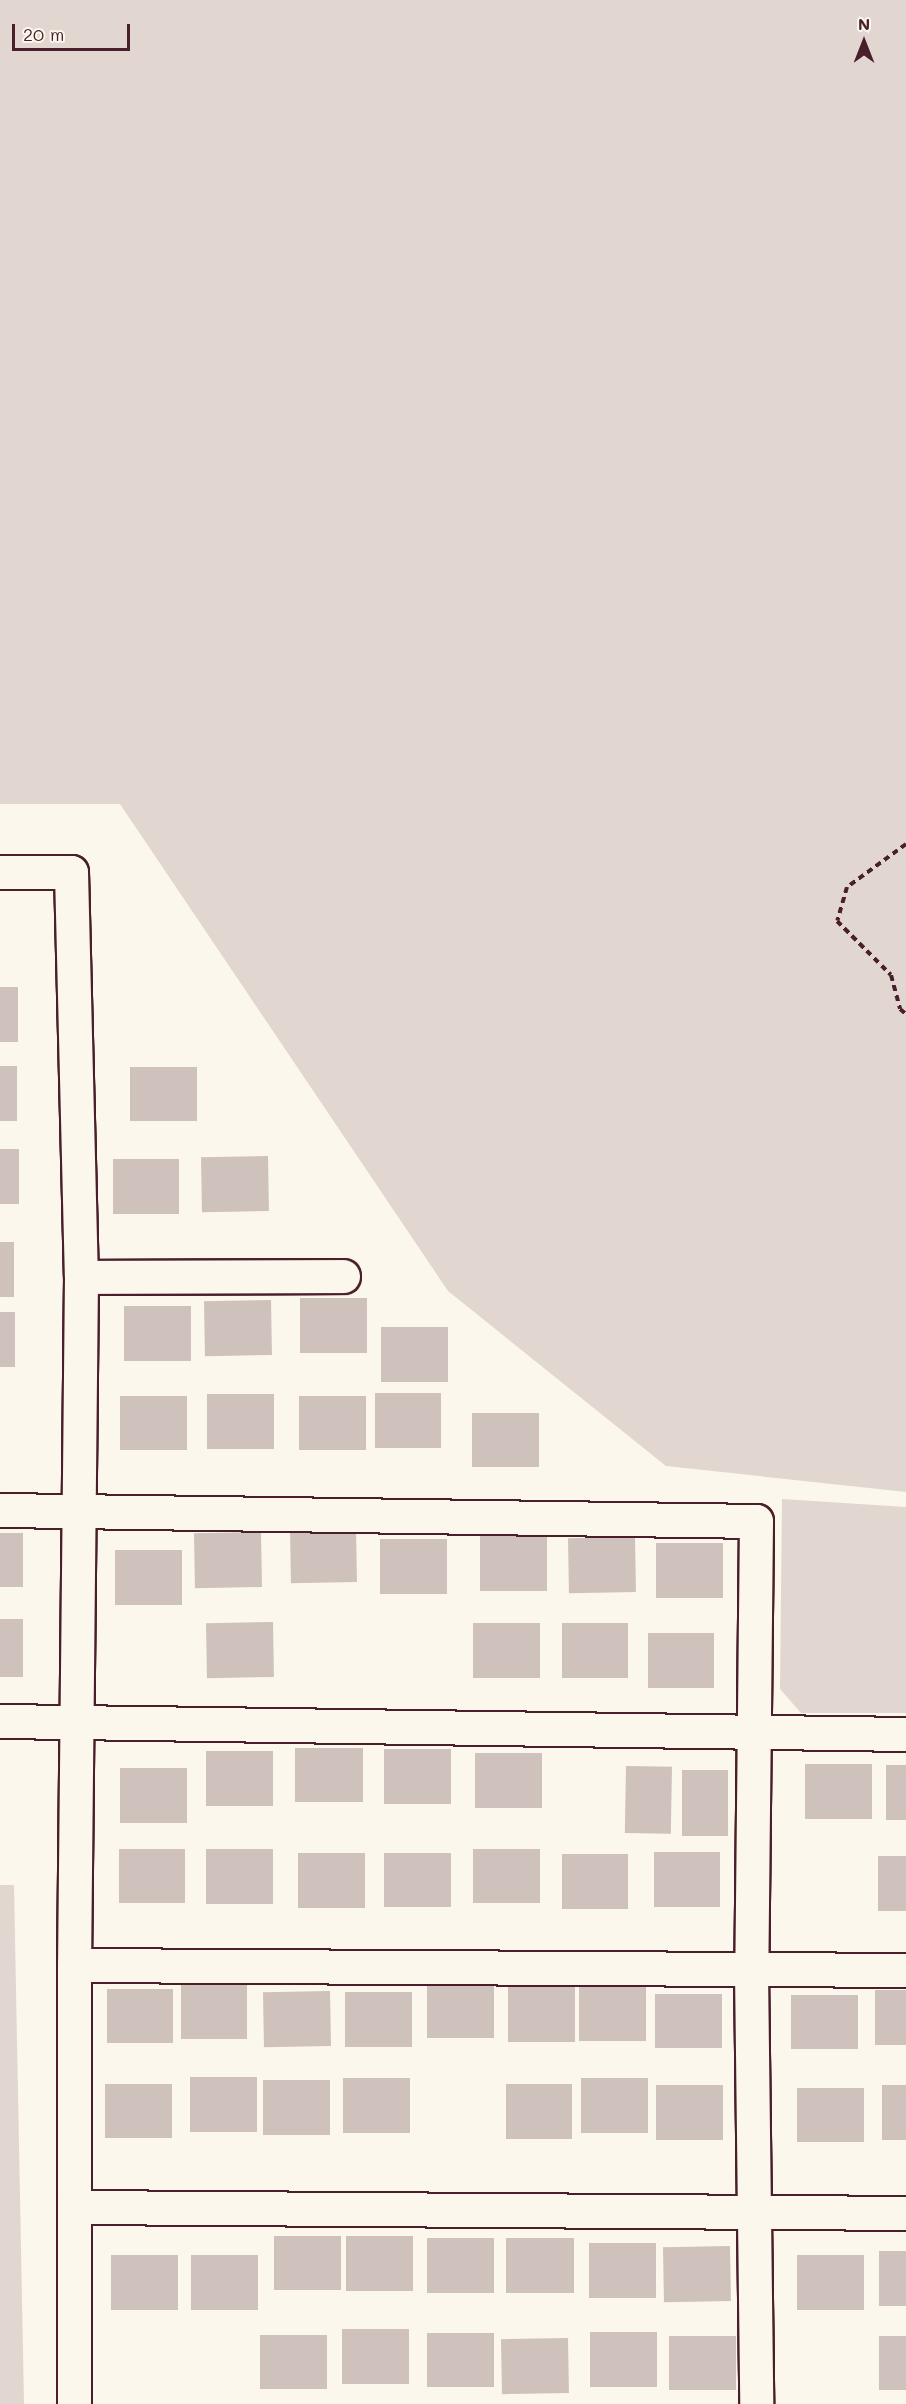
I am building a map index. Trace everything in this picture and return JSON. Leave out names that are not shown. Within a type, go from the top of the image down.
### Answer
[{"type":"street","points":[[0,872],[71,872],[81,1277],[75,1722],[74,2404]]},
{"type":"street","points":[[81,1277],[343,1276]]},
{"type":"street","points":[[0,1510],[756,1521],[751,1970],[756,2212],[756,2404]]},
{"type":"street","points":[[0,1721],[906,1734]]},
{"type":"street","points":[[74,1965],[906,1970]]},
{"type":"street","points":[[76,2206],[906,2213]]},
{"type":"path","points":[[906,844],[847,887],[837,921],[891,975],[900,1008],[906,1014]]},
{"type":"shaded area","points":[[0,0],[906,0],[906,1492],[666,1466],[448,1291],[120,804],[0,804]]},
{"type":"shaded area","points":[[782,1499],[906,1507],[906,1713],[801,1713],[780,1689]]},
{"type":"shaded area","points":[[0,1885],[14,1885],[24,2404],[0,2404]]},
{"type":"building","points":[[0,987],[18,987],[18,1042],[0,1042]]},
{"type":"building","points":[[0,1066],[17,1066],[17,1121],[0,1121]]},
{"type":"building","points":[[130,1067],[197,1067],[197,1121],[130,1121]]},
{"type":"building","points":[[0,1149],[19,1149],[19,1204],[0,1204]]},
{"type":"building","points":[[268,1156],[269,1211],[202,1212],[201,1157]]},
{"type":"building","points":[[113,1159],[179,1159],[179,1214],[113,1214]]},
{"type":"building","points":[[0,1242],[14,1242],[14,1297],[0,1297]]},
{"type":"building","points":[[300,1298],[367,1298],[367,1353],[300,1353]]},
{"type":"building","points":[[271,1300],[272,1355],[205,1356],[204,1301]]},
{"type":"building","points":[[124,1306],[191,1306],[191,1361],[124,1361]]},
{"type":"building","points":[[0,1312],[15,1312],[15,1367],[0,1367]]},
{"type":"building","points":[[381,1327],[448,1327],[448,1382],[381,1382]]},
{"type":"building","points":[[375,1393],[441,1393],[441,1448],[375,1448]]},
{"type":"building","points":[[207,1394],[274,1394],[274,1449],[207,1449]]},
{"type":"building","points":[[120,1396],[187,1396],[187,1450],[120,1450]]},
{"type":"building","points":[[299,1396],[366,1396],[366,1450],[299,1450]]},
{"type":"building","points":[[472,1413],[539,1413],[539,1467],[472,1467]]},
{"type":"building","points":[[356,1527],[357,1582],[291,1583],[290,1528]]},
{"type":"building","points":[[261,1532],[262,1587],[195,1588],[194,1533]]},
{"type":"building","points":[[0,1533],[23,1533],[23,1587],[0,1587]]},
{"type":"building","points":[[480,1536],[547,1536],[547,1591],[480,1591]]},
{"type":"building","points":[[635,1537],[636,1592],[569,1593],[568,1538]]},
{"type":"building","points":[[380,1539],[447,1539],[447,1594],[380,1594]]},
{"type":"building","points":[[656,1543],[723,1543],[723,1598],[656,1598]]},
{"type":"building","points":[[115,1550],[182,1550],[182,1605],[115,1605]]},
{"type":"building","points":[[0,1619],[23,1619],[23,1677],[0,1677]]},
{"type":"building","points":[[273,1622],[274,1677],[207,1678],[206,1623]]},
{"type":"building","points":[[473,1623],[540,1623],[540,1678],[473,1678]]},
{"type":"building","points":[[562,1623],[628,1623],[628,1678],[562,1678]]},
{"type":"building","points":[[648,1633],[714,1633],[714,1688],[648,1688]]},
{"type":"building","points":[[295,1748],[363,1748],[363,1802],[295,1802]]},
{"type":"building","points":[[384,1749],[451,1749],[451,1804],[384,1804]]},
{"type":"building","points":[[206,1751],[273,1751],[273,1806],[206,1806]]},
{"type":"building","points":[[475,1753],[542,1753],[542,1808],[475,1808]]},
{"type":"building","points":[[805,1764],[872,1764],[872,1819],[805,1819]]},
{"type":"building","points":[[886,1765],[906,1765],[906,1820],[886,1820]]},
{"type":"building","points":[[626,1766],[672,1767],[671,1834],[625,1833]]},
{"type":"building","points":[[120,1768],[187,1768],[187,1823],[120,1823]]},
{"type":"building","points":[[682,1770],[728,1770],[728,1836],[682,1836]]},
{"type":"building","points":[[119,1849],[185,1849],[185,1903],[119,1903]]},
{"type":"building","points":[[206,1849],[273,1849],[273,1904],[206,1904]]},
{"type":"building","points":[[473,1849],[540,1849],[540,1903],[473,1903]]},
{"type":"building","points":[[654,1852],[720,1852],[720,1907],[654,1907]]},
{"type":"building","points":[[298,1853],[365,1853],[365,1908],[298,1908]]},
{"type":"building","points":[[384,1853],[451,1853],[451,1907],[384,1907]]},
{"type":"building","points":[[562,1854],[628,1854],[628,1909],[562,1909]]},
{"type":"building","points":[[878,1856],[906,1856],[906,1911],[878,1911]]},
{"type":"building","points":[[427,1984],[494,1984],[494,2038],[427,2038]]},
{"type":"building","points":[[181,1985],[247,1985],[247,2039],[181,2039]]},
{"type":"building","points":[[579,1986],[646,1986],[646,2041],[579,2041]]},
{"type":"building","points":[[508,1987],[575,1987],[575,2042],[508,2042]]},
{"type":"building","points":[[107,1989],[173,1989],[173,2043],[107,2043]]},
{"type":"building","points":[[875,1990],[906,1990],[906,2045],[875,2045]]},
{"type":"building","points":[[330,1991],[331,2046],[264,2047],[263,1992]]},
{"type":"building","points":[[345,1992],[412,1992],[412,2047],[345,2047]]},
{"type":"building","points":[[655,1994],[722,1994],[722,2048],[655,2048]]},
{"type":"building","points":[[791,1995],[858,1995],[858,2049],[791,2049]]},
{"type":"building","points":[[190,2077],[257,2077],[257,2132],[190,2132]]},
{"type":"building","points":[[343,2078],[410,2078],[410,2133],[343,2133]]},
{"type":"building","points":[[581,2078],[648,2078],[648,2133],[581,2133]]},
{"type":"building","points":[[263,2080],[330,2080],[330,2135],[263,2135]]},
{"type":"building","points":[[105,2084],[172,2084],[172,2138],[105,2138]]},
{"type":"building","points":[[506,2084],[572,2084],[572,2139],[506,2139]]},
{"type":"building","points":[[656,2085],[723,2085],[723,2140],[656,2140]]},
{"type":"building","points":[[882,2085],[906,2085],[906,2140],[882,2140]]},
{"type":"building","points":[[797,2088],[864,2088],[864,2142],[797,2142]]},
{"type":"building","points":[[274,2236],[341,2236],[341,2290],[274,2290]]},
{"type":"building","points":[[346,2236],[413,2236],[413,2291],[346,2291]]},
{"type":"building","points":[[427,2238],[494,2238],[494,2293],[427,2293]]},
{"type":"building","points":[[506,2238],[574,2238],[574,2293],[506,2293]]},
{"type":"building","points":[[589,2243],[656,2243],[656,2298],[589,2298]]},
{"type":"building","points":[[730,2246],[731,2301],[664,2302],[663,2247]]},
{"type":"building","points":[[879,2251],[906,2251],[906,2306],[879,2306]]},
{"type":"building","points":[[111,2255],[178,2255],[178,2310],[111,2310]]},
{"type":"building","points":[[191,2255],[258,2255],[258,2310],[191,2310]]},
{"type":"building","points":[[797,2255],[864,2255],[864,2310],[797,2310]]},
{"type":"building","points":[[342,2329],[409,2329],[409,2384],[342,2384]]},
{"type":"building","points":[[590,2332],[657,2332],[657,2387],[590,2387]]},
{"type":"building","points":[[427,2333],[494,2333],[494,2387],[427,2387]]},
{"type":"building","points":[[260,2335],[327,2335],[327,2389],[260,2389]]},
{"type":"building","points":[[669,2336],[736,2336],[736,2390],[669,2390]]},
{"type":"building","points":[[879,2336],[906,2336],[906,2390],[879,2390]]},
{"type":"building","points":[[568,2338],[569,2393],[502,2394],[501,2339]]}]
